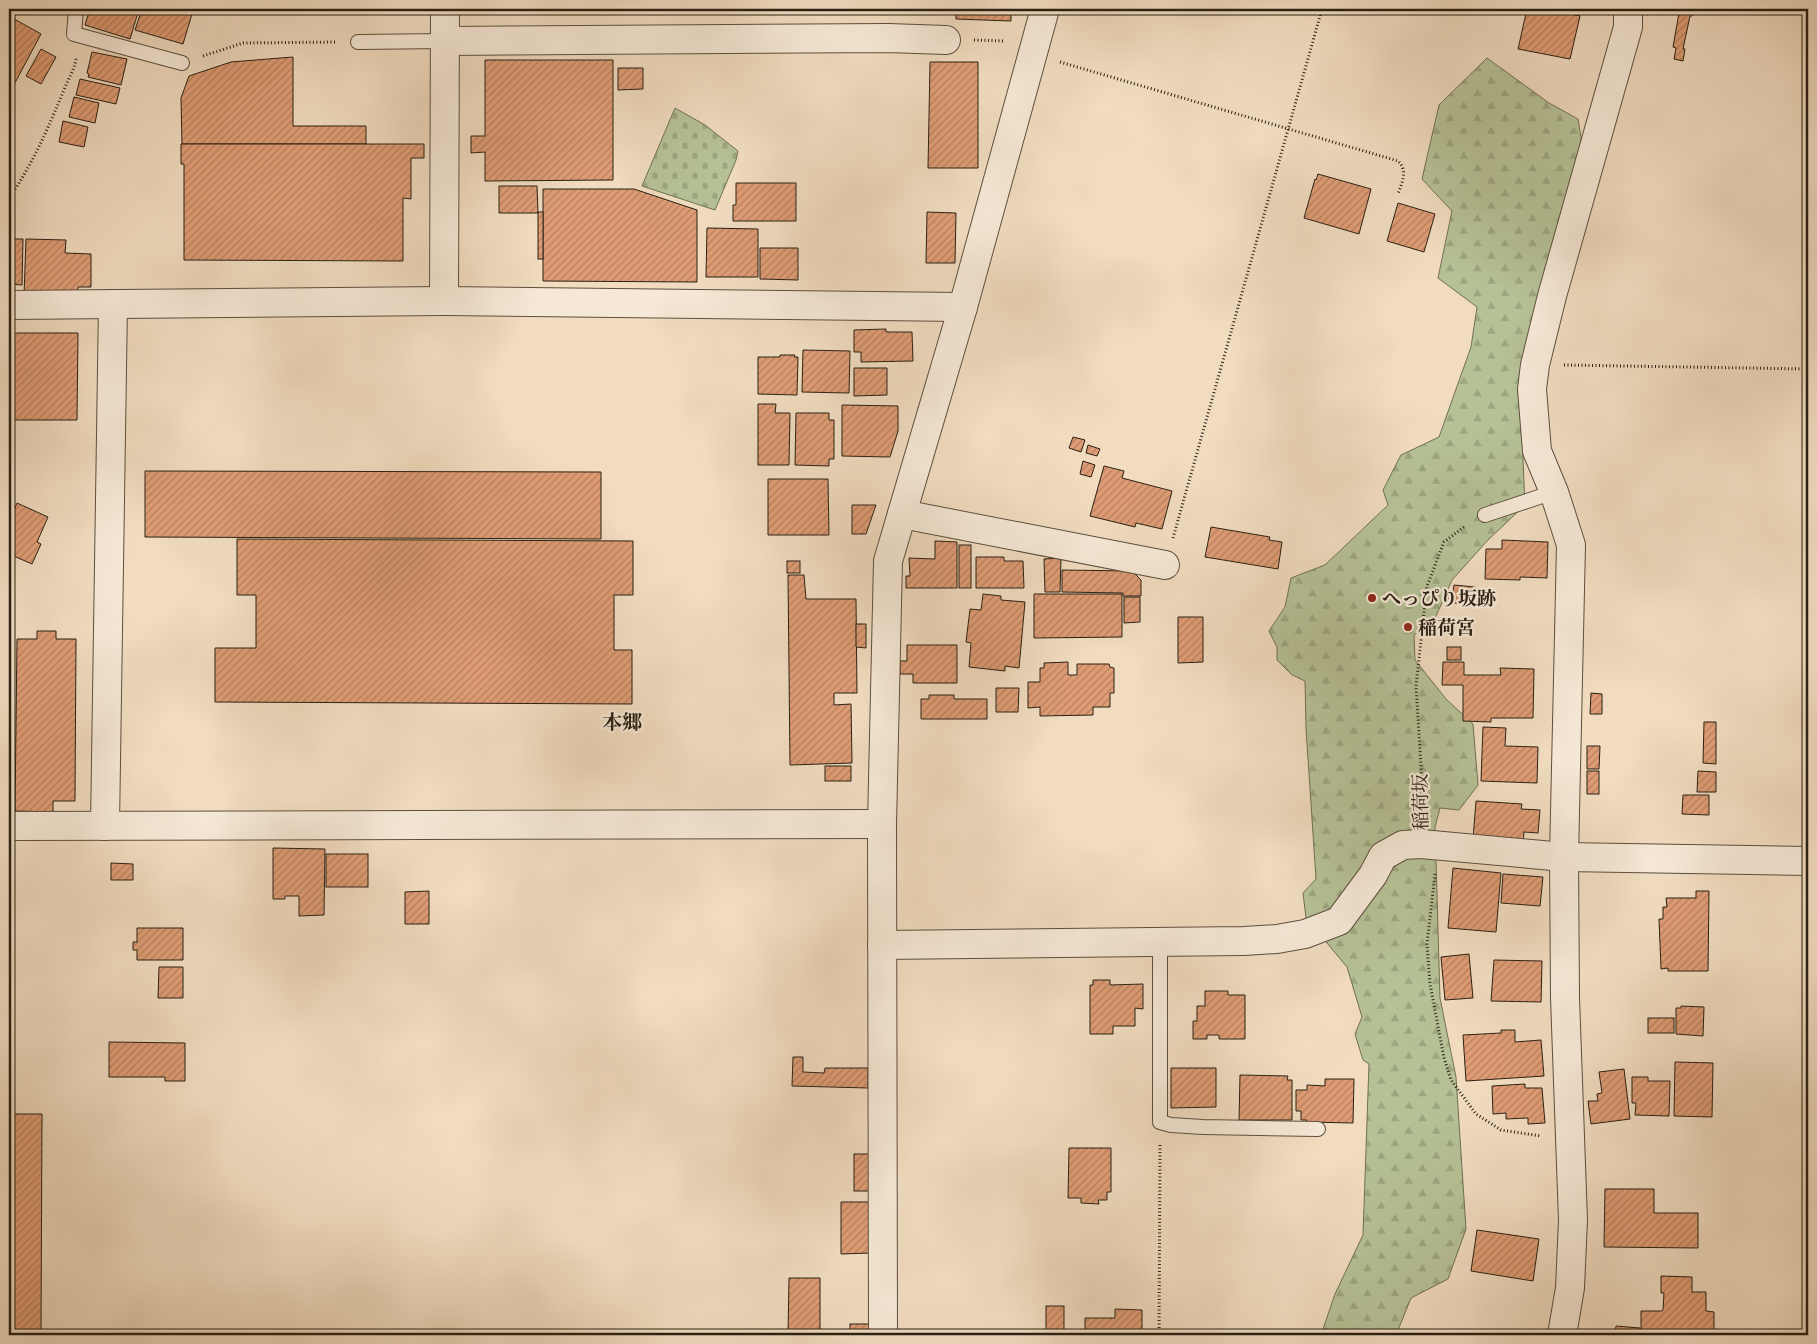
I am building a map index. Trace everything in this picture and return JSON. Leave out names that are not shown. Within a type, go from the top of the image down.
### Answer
[{"type":"street","points":[[444,301],[445,9]]},
{"type":"street","points":[[883,1335],[882,824],[888,561],[963,307],[1045,9]]},
{"type":"street","points":[[1562,1335],[1570,1288],[1573,1220],[1565,998],[1564,857],[1571,545],[1554,492],[1537,451],[1532,389],[1534,365],[1552,296],[1628,27],[1628,9]]},
{"type":"street","points":[[445,42],[888,38],[946,40]]},
{"type":"street","points":[[9,305],[444,301],[963,307]]},
{"type":"street","points":[[105,826],[114,304]]},
{"type":"street","points":[[902,514],[1165,565]]},
{"type":"street","points":[[9,826],[882,824]]},
{"type":"street","name":"稲荷坂","points":[[882,945],[1277,940],[1306,934],[1339,921],[1372,875],[1383,856],[1403,845],[1429,845]]},
{"type":"street","points":[[1429,845],[1564,857],[1808,861]]},
{"type":"lane","points":[[76,9],[74,34],[182,62]]},
{"type":"lane","points":[[358,42],[445,42]]},
{"type":"lane","points":[[1485,515],[1554,492]]},
{"type":"lane","points":[[1160,942],[1160,1122],[1171,1125],[1203,1127],[1318,1129]]},
{"type":"path","points":[[1165,565],[1322,9]]},
{"type":"path","points":[[9,198],[47,133],[66,84],[75,68],[79,35]]},
{"type":"path","points":[[946,40],[1034,48],[1288,129],[1398,161],[1402,164],[1404,173],[1398,194]]},
{"type":"path","points":[[182,62],[243,43],[358,42]]},
{"type":"path","points":[[1534,365],[1808,369]]},
{"type":"path","name":"稲荷坂","points":[[1429,845],[1420,768],[1416,686],[1428,586],[1444,542],[1466,525],[1485,515]]},
{"type":"path","points":[[1429,845],[1427,944],[1430,984],[1444,1058],[1451,1080],[1476,1114],[1501,1130],[1570,1139]]},
{"type":"path","points":[[1159,1335],[1160,1122]]},
{"type":"green space","points":[[1487,58],[1549,103],[1578,119],[1583,150],[1525,363],[1523,459],[1525,505],[1488,540],[1452,580],[1432,625],[1414,635],[1415,660],[1446,699],[1473,724],[1478,785],[1459,810],[1440,808],[1435,827],[1440,998],[1456,1077],[1466,1229],[1448,1279],[1411,1298],[1396,1335],[1321,1335],[1335,1294],[1363,1235],[1369,1064],[1363,1060],[1355,1034],[1362,1017],[1347,967],[1327,943],[1320,930],[1306,918],[1303,893],[1316,879],[1306,728],[1305,681],[1292,675],[1277,660],[1277,647],[1269,631],[1285,607],[1291,578],[1325,565],[1388,505],[1383,490],[1401,455],[1439,437],[1471,347],[1477,307],[1438,278],[1452,211],[1422,179],[1439,105]]},
{"type":"green space","points":[[675,108],[705,125],[738,151],[715,210],[642,186]]},
{"type":"building","points":[[90,9],[139,9],[130,39],[85,25]]},
{"type":"building","points":[[142,9],[197,9],[195,15],[192,14],[183,44],[135,30]]},
{"type":"building","points":[[956,9],[1011,9],[1011,21],[956,19]]},
{"type":"building","points":[[1527,9],[1547,9],[1580,16],[1570,59],[1518,49]]},
{"type":"building","points":[[1683,9],[1694,9],[1692,16],[1690,16],[1683,49],[1685,49],[1683,61],[1674,59],[1676,48],[1673,47],[1679,13],[1682,14]]},
{"type":"building","points":[[9,16],[41,34],[9,94]]},
{"type":"building","points":[[41,49],[56,57],[41,84],[26,76]]},
{"type":"building","points":[[92,52],[127,59],[121,85],[88,77],[89,74],[87,73]]},
{"type":"building","points":[[293,57],[293,126],[366,126],[366,144],[182,144],[181,98],[189,76],[231,62]]},
{"type":"building","points":[[485,60],[613,60],[613,180],[485,181],[485,152],[471,153],[471,136],[485,136]]},
{"type":"building","points":[[930,62],[978,62],[978,168],[928,168]]},
{"type":"building","points":[[618,68],[643,68],[643,89],[618,90]]},
{"type":"building","points":[[80,79],[120,88],[116,104],[76,95]]},
{"type":"building","points":[[74,97],[99,103],[95,123],[69,117]]},
{"type":"building","points":[[63,121],[88,127],[84,147],[59,142]]},
{"type":"building","points":[[181,144],[424,144],[424,158],[411,158],[411,199],[403,198],[403,261],[184,260],[184,164],[181,164]]},
{"type":"building","points":[[1318,174],[1371,189],[1359,234],[1304,218]]},
{"type":"building","points":[[736,183],[796,183],[796,221],[733,221],[733,205],[736,205]]},
{"type":"building","points":[[499,186],[537,186],[538,213],[499,213]]},
{"type":"building","points":[[543,189],[634,189],[697,210],[697,282],[543,281]]},
{"type":"building","points":[[1398,203],[1435,214],[1424,252],[1387,241]]},
{"type":"building","points":[[538,212],[543,212],[543,259],[538,259]]},
{"type":"building","points":[[927,212],[956,213],[955,263],[926,263]]},
{"type":"building","points":[[707,228],[758,229],[758,277],[706,277]]},
{"type":"building","points":[[9,239],[23,239],[22,285],[9,284]]},
{"type":"building","points":[[26,239],[66,240],[65,253],[91,254],[91,287],[78,287],[78,291],[24,295]]},
{"type":"building","points":[[760,248],[798,248],[798,280],[760,279]]},
{"type":"building","points":[[886,329],[886,332],[912,332],[913,361],[861,362],[861,352],[854,352],[854,330]]},
{"type":"building","points":[[9,333],[78,333],[77,420],[9,420]]},
{"type":"building","points":[[803,350],[850,351],[849,393],[802,392]]},
{"type":"building","points":[[780,355],[795,355],[794,357],[798,357],[797,395],[758,394],[758,357],[780,357]]},
{"type":"building","points":[[854,368],[887,368],[887,395],[854,396]]},
{"type":"building","points":[[758,404],[776,404],[775,413],[790,413],[789,465],[758,465]]},
{"type":"building","points":[[842,405],[898,406],[898,431],[890,457],[842,456]]},
{"type":"building","points":[[796,413],[829,413],[829,420],[834,420],[834,459],[829,459],[829,466],[795,465]]},
{"type":"building","points":[[1073,437],[1085,440],[1081,452],[1069,448]]},
{"type":"building","points":[[1088,445],[1100,449],[1097,456],[1086,453]]},
{"type":"building","points":[[1083,461],[1095,465],[1091,477],[1080,474]]},
{"type":"building","points":[[1104,466],[1124,471],[1122,478],[1172,491],[1162,529],[1136,523],[1135,527],[1090,516]]},
{"type":"building","points":[[145,471],[601,472],[601,539],[145,537]]},
{"type":"building","points":[[768,479],[828,479],[829,535],[768,535]]},
{"type":"building","points":[[17,503],[48,517],[37,542],[41,544],[32,564],[9,554],[9,522]]},
{"type":"building","points":[[852,505],[876,505],[866,534],[852,534]]},
{"type":"building","points":[[1211,527],[1270,537],[1269,540],[1282,542],[1278,569],[1205,557]]},
{"type":"building","points":[[237,539],[633,541],[633,595],[614,595],[614,650],[632,650],[632,704],[215,702],[215,648],[256,648],[256,595],[237,595]]},
{"type":"building","points":[[1502,540],[1548,542],[1547,578],[1520,577],[1520,580],[1485,579],[1486,549],[1502,549]]},
{"type":"building","points":[[935,541],[957,542],[957,588],[906,588],[906,576],[910,576],[909,558],[935,559]]},
{"type":"building","points":[[959,545],[971,545],[971,588],[959,588]]},
{"type":"building","points":[[976,557],[1004,557],[1004,561],[1023,561],[1024,588],[976,588]]},
{"type":"building","points":[[1061,558],[1060,592],[1045,592],[1044,559]]},
{"type":"building","points":[[787,561],[800,561],[800,573],[787,573]]},
{"type":"building","points":[[1062,570],[1132,571],[1141,580],[1141,596],[1123,596],[1123,593],[1062,592]]},
{"type":"building","points":[[788,575],[804,575],[806,599],[856,599],[857,693],[834,693],[834,705],[851,704],[852,763],[790,765]]},
{"type":"building","points":[[1454,585],[1475,587],[1474,599],[1478,599],[1477,606],[1448,602],[1449,592],[1453,593]]},
{"type":"building","points":[[983,594],[1001,596],[1001,600],[1025,602],[1019,668],[1005,666],[1005,671],[969,667],[971,643],[966,642],[970,609],[981,610]]},
{"type":"building","points":[[1034,594],[1122,594],[1122,637],[1034,638]]},
{"type":"building","points":[[1124,597],[1140,597],[1140,622],[1124,623]]},
{"type":"building","points":[[1178,617],[1203,617],[1203,662],[1178,663]]},
{"type":"building","points":[[856,624],[866,624],[866,648],[856,647]]},
{"type":"building","points":[[37,631],[56,631],[56,639],[76,639],[75,801],[53,801],[53,812],[15,811],[17,639],[37,639]]},
{"type":"building","points":[[907,645],[957,645],[957,683],[913,683],[913,674],[900,674],[900,661],[907,661]]},
{"type":"building","points":[[1447,647],[1461,647],[1461,660],[1447,660]]},
{"type":"building","points":[[1068,662],[1068,675],[1077,675],[1077,664],[1109,664],[1110,667],[1114,668],[1114,693],[1110,693],[1110,707],[1093,707],[1093,715],[1040,716],[1040,707],[1028,708],[1028,682],[1040,682],[1040,668],[1044,668],[1044,663]]},
{"type":"building","points":[[1443,662],[1464,662],[1464,675],[1501,675],[1500,668],[1534,669],[1533,718],[1491,718],[1491,722],[1463,721],[1463,685],[1442,685]]},
{"type":"building","points":[[996,688],[1019,688],[1018,712],[996,712]]},
{"type":"building","points":[[1591,693],[1602,694],[1602,714],[1590,714]]},
{"type":"building","points":[[929,695],[954,695],[954,699],[987,699],[987,719],[921,719],[921,699],[929,699]]},
{"type":"building","points":[[1704,722],[1716,722],[1716,764],[1703,763]]},
{"type":"building","points":[[1483,727],[1506,728],[1505,746],[1538,747],[1537,783],[1481,781]]},
{"type":"building","points":[[1587,746],[1600,746],[1599,769],[1587,769]]},
{"type":"building","points":[[825,766],[851,766],[851,781],[825,781]]},
{"type":"building","points":[[1587,771],[1599,771],[1599,794],[1587,794]]},
{"type":"building","points":[[1698,771],[1716,772],[1716,792],[1697,792]]},
{"type":"building","points":[[1683,795],[1709,795],[1709,815],[1682,814]]},
{"type":"building","points":[[1476,801],[1522,804],[1521,809],[1540,810],[1538,833],[1524,832],[1523,843],[1473,839]]},
{"type":"building","points":[[273,848],[325,849],[324,915],[299,916],[299,896],[285,896],[285,899],[273,899]]},
{"type":"building","points":[[326,854],[368,854],[368,887],[326,887]]},
{"type":"building","points":[[111,863],[133,864],[133,880],[111,880]]},
{"type":"building","points":[[1453,868],[1501,873],[1496,932],[1448,928]]},
{"type":"building","points":[[1503,874],[1543,877],[1540,906],[1501,903]]},
{"type":"building","points":[[429,891],[429,924],[405,924],[405,892]]},
{"type":"building","points":[[1696,891],[1709,891],[1708,971],[1668,971],[1668,968],[1661,969],[1659,919],[1663,919],[1663,907],[1667,907],[1666,898],[1696,898]]},
{"type":"building","points":[[137,928],[183,928],[183,960],[137,960],[137,950],[133,950],[133,942],[137,942]]},
{"type":"building","points":[[1469,954],[1473,998],[1445,1000],[1441,957]]},
{"type":"building","points":[[1494,960],[1542,961],[1541,1002],[1491,1001]]},
{"type":"building","points":[[159,967],[183,967],[183,998],[158,998]]},
{"type":"building","points":[[1093,980],[1110,980],[1110,985],[1143,984],[1143,1009],[1135,1008],[1135,1026],[1113,1026],[1113,1034],[1090,1034],[1090,985],[1093,985]]},
{"type":"building","points":[[1205,991],[1228,991],[1228,995],[1245,995],[1245,1039],[1219,1039],[1219,1035],[1207,1035],[1207,1039],[1193,1039],[1193,1021],[1197,1021],[1197,1006],[1205,1006]]},
{"type":"building","points":[[1681,1006],[1704,1007],[1703,1036],[1676,1034],[1676,1008],[1681,1008]]},
{"type":"building","points":[[1648,1018],[1674,1018],[1674,1033],[1648,1033]]},
{"type":"building","points":[[1501,1030],[1515,1030],[1515,1042],[1541,1040],[1544,1076],[1466,1081],[1463,1035],[1501,1033]]},
{"type":"building","points":[[109,1042],[185,1043],[185,1081],[165,1081],[165,1077],[109,1077]]},
{"type":"building","points":[[793,1057],[803,1057],[803,1072],[824,1073],[825,1068],[868,1068],[868,1088],[792,1086]]},
{"type":"building","points":[[1675,1062],[1713,1063],[1712,1117],[1674,1116]]},
{"type":"building","points":[[1171,1068],[1216,1068],[1216,1107],[1171,1108]]},
{"type":"building","points":[[1624,1069],[1630,1119],[1591,1124],[1588,1101],[1598,1101],[1597,1094],[1602,1093],[1599,1072]]},
{"type":"building","points":[[1240,1075],[1288,1076],[1287,1080],[1292,1080],[1292,1120],[1239,1120]]},
{"type":"building","points":[[1632,1077],[1648,1077],[1648,1081],[1670,1081],[1669,1116],[1635,1115],[1636,1103],[1632,1103]]},
{"type":"building","points":[[1325,1079],[1354,1079],[1353,1123],[1306,1122],[1307,1120],[1301,1120],[1301,1111],[1296,1111],[1296,1090],[1307,1090],[1307,1085],[1325,1086]]},
{"type":"building","points":[[1525,1084],[1525,1088],[1542,1088],[1545,1123],[1528,1124],[1528,1118],[1506,1119],[1506,1113],[1493,1114],[1492,1086]]},
{"type":"building","points":[[9,1114],[42,1114],[41,1331],[9,1331]]},
{"type":"building","points":[[1069,1148],[1111,1148],[1111,1192],[1107,1192],[1107,1200],[1098,1200],[1099,1204],[1081,1203],[1081,1198],[1068,1198]]},
{"type":"building","points":[[854,1154],[869,1154],[869,1191],[854,1191]]},
{"type":"building","points":[[1605,1189],[1654,1189],[1654,1213],[1698,1213],[1698,1248],[1604,1247]]},
{"type":"building","points":[[841,1202],[870,1202],[870,1253],[841,1254]]},
{"type":"building","points":[[1477,1230],[1539,1239],[1533,1281],[1471,1271]]},
{"type":"building","points":[[1661,1276],[1692,1277],[1692,1292],[1706,1292],[1706,1311],[1714,1312],[1714,1335],[1641,1335],[1641,1311],[1663,1310],[1664,1293],[1661,1293]]},
{"type":"building","points":[[789,1278],[820,1278],[820,1333],[813,1333],[813,1335],[788,1335]]},
{"type":"building","points":[[1046,1306],[1064,1306],[1064,1335],[1046,1335]]},
{"type":"building","points":[[1115,1309],[1142,1310],[1142,1335],[1085,1335],[1085,1318],[1115,1318]]},
{"type":"building","points":[[850,1324],[870,1324],[870,1335],[850,1335]]},
{"type":"building","points":[[1616,1326],[1640,1328],[1639,1335],[1615,1335]]},
{"type":"place","name":"へっぴり坂跡","points":[[1372,598]]},
{"type":"place","name":"稲荷宮","points":[[1408,627]]},
{"type":"district","name":"本郷","points":[[622,722]]}]
